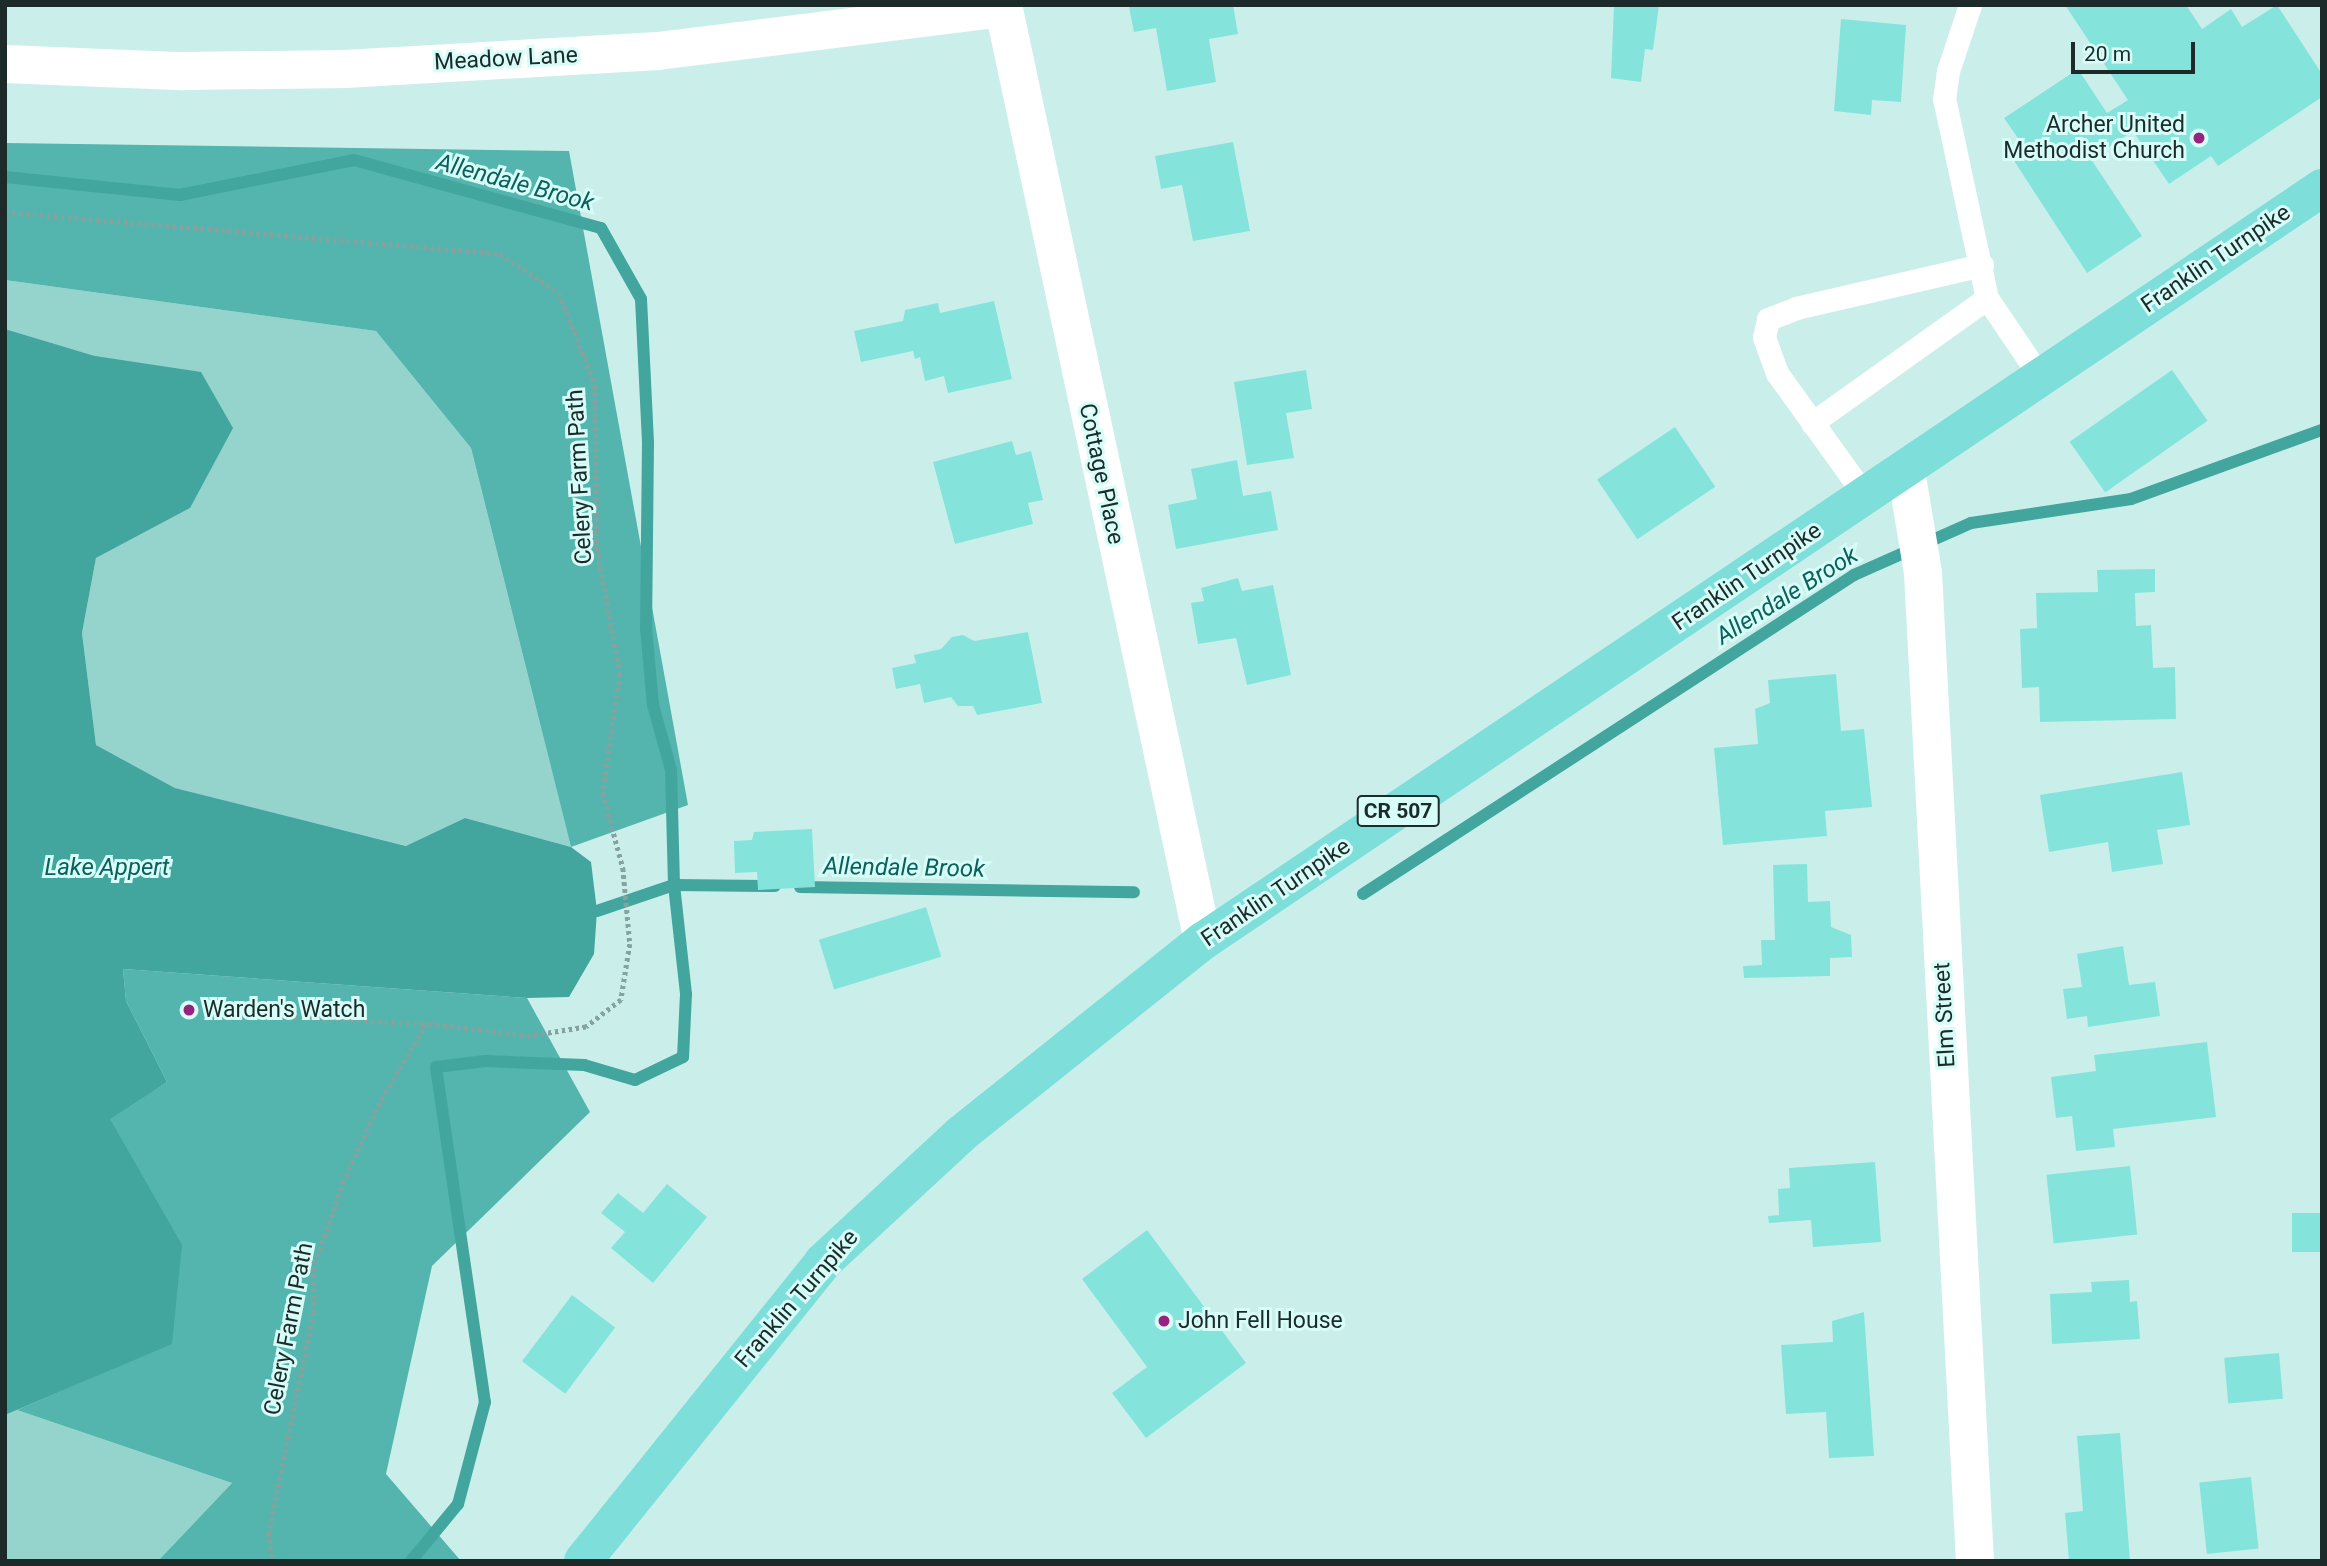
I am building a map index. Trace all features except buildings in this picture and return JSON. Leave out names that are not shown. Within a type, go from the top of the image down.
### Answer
[{"type":"main road","name":"Franklin Turnpike","points":[[583,1561],[823,1262],[961,1134],[1203,941],[1906,471],[2322,188]]},
{"type":"street","name":"Meadow Lane","points":[[5,64],[183,71],[345,69],[658,51],[1003,7]]},
{"type":"street","name":"Cottage Place","points":[[1003,7],[1203,941]]},
{"type":"street","name":"Elm Street","points":[[1906,471],[1923,573],[1975,1561]]},
{"type":"lane","points":[[1970,5],[1948,71],[1944,98],[1987,298],[2041,378]]},
{"type":"lane","points":[[1867,497],[1770,361],[1764,337],[1768,319],[1796,308],[1982,265]]},
{"type":"lane","points":[[1812,423],[1987,298]]},
{"type":"path","name":"Celery Farm Path","points":[[5,212],[500,254],[559,293],[595,385],[597,547],[621,674],[603,793],[623,876],[629,944],[621,1000],[586,1027],[530,1036],[427,1024],[383,1097],[344,1181],[314,1267],[314,1312],[269,1533],[273,1561]]},
{"type":"path","points":[[189,1010],[427,1024]]},
{"type":"shaded area","points":[[5,143],[569,151],[688,805],[571,847],[471,448],[376,331],[5,280]]},
{"type":"shaded area","points":[[5,280],[376,331],[471,448],[571,847],[465,818],[407,846],[175,788],[96,745],[82,633],[96,558],[190,508],[95,356],[5,329]]},
{"type":"shaded area","points":[[123,969],[527,998],[590,1112],[432,1266],[386,1474],[461,1561],[158,1561],[232,1483],[17,1410],[172,1343],[132,1163],[109,1118],[167,1082],[126,1001]]},
{"type":"shaded area","points":[[17,1410],[232,1483],[158,1561],[5,1561],[5,1415]]},
{"type":"water","name":"Lake Appert","points":[[5,329],[95,356],[201,372],[233,428],[190,508],[96,558],[82,633],[96,745],[175,788],[406,846],[465,818],[571,847],[591,862],[597,911],[594,954],[569,997],[527,998],[123,969],[126,1001],[167,1082],[110,1119],[182,1245],[172,1344],[5,1415]]},
{"type":"waterway","name":"Allendale Brook","points":[[5,177],[180,195],[354,160],[601,228],[641,299],[648,442],[646,628],[653,705],[671,770],[674,885],[686,994],[683,1057],[635,1080],[584,1065],[485,1061],[436,1067],[485,1402],[458,1504],[411,1561]]},
{"type":"waterway","name":"Allendale Brook","points":[[1363,894],[1854,575],[1971,523],[2131,499],[2322,430]]},
{"type":"waterway","name":"Allendale Brook","points":[[597,911],[674,885],[775,886]]},
{"type":"waterway","name":"Allendale Brook","points":[[800,887],[1134,892]]},
{"type":"place","name":"Archer United Methodist Church","points":[[2199,138]]},
{"type":"place","name":"Warden's Watch","points":[[189,1010]]},
{"type":"place","name":"John Fell House","points":[[1164,1321]]}]
